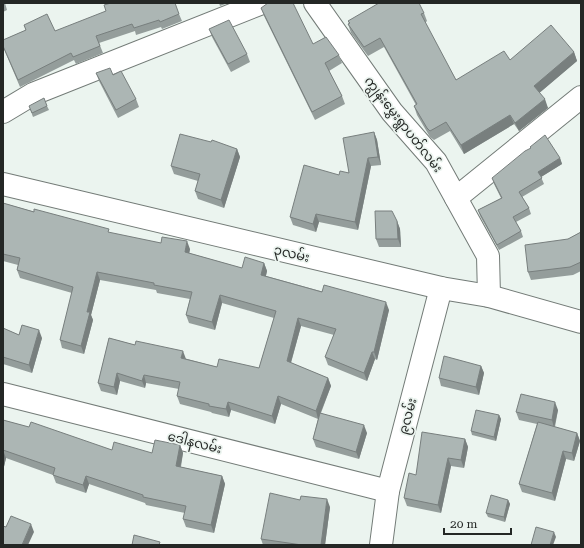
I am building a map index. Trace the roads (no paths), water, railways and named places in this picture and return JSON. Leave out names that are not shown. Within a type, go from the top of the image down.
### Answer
[{"type":"street","points":[[3,112],[33,94],[262,3]]},
{"type":"street","name":"ကျွန်းမွှေးရွာပတ်လမ်း","points":[[315,3],[392,112],[436,162],[488,256],[489,296]]},
{"type":"street","points":[[456,198],[581,97]]},
{"type":"street","name":"၃လမ်း","points":[[3,184],[441,288],[489,296],[581,322]]},
{"type":"street","name":"၉လမ်း","points":[[381,545],[388,491],[441,288]]},
{"type":"street","name":"ဒေါနလမ်း","points":[[3,394],[388,491]]}]
